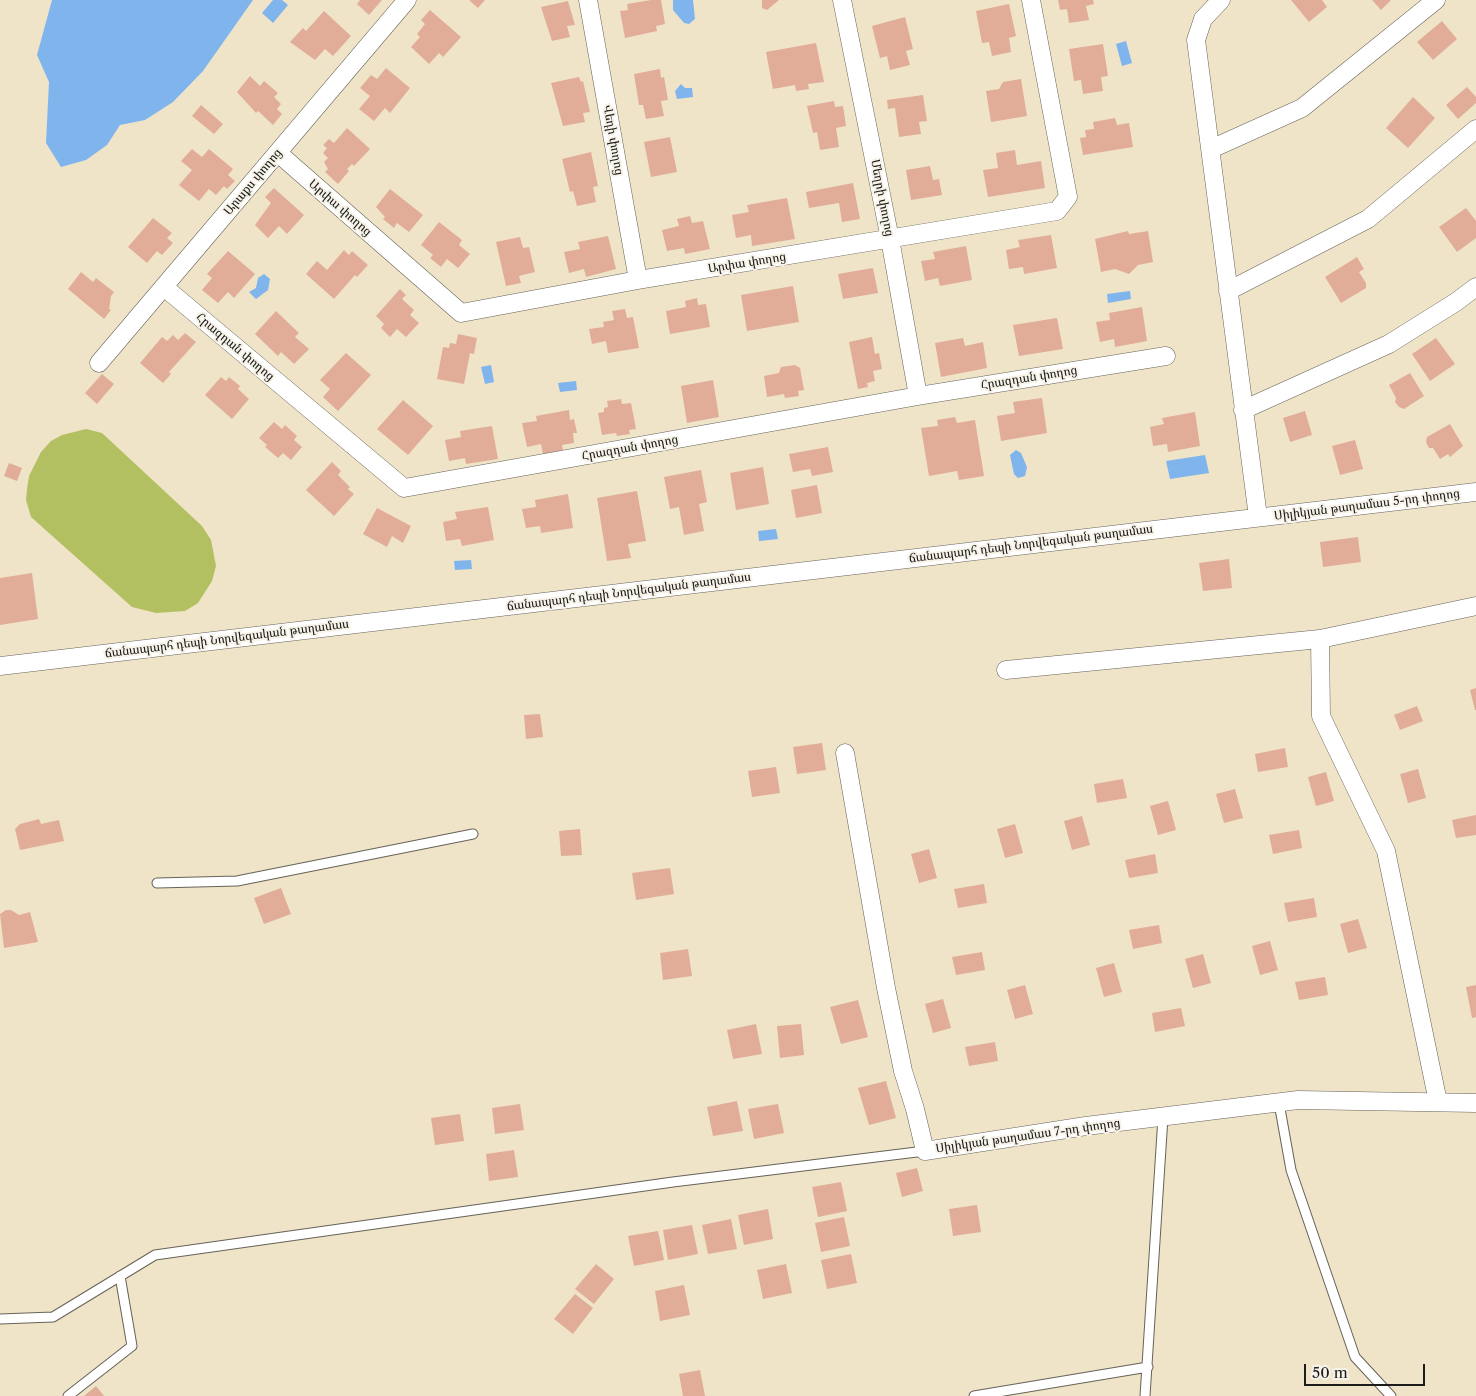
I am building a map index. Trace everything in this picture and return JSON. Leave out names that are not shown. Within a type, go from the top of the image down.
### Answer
[{"type":"street","name":"Արաքս փողոց","points":[[98,363],[406,0]]},
{"type":"street","name":"Վեդի փողոց","points":[[588,0],[638,280]]},
{"type":"street","name":"Մեղրի փողոց","points":[[842,0],[890,239],[918,396]]},
{"type":"street","name":"Արփա փողոց","points":[[278,153],[461,313],[638,280],[1057,211],[1068,197],[1030,0]]},
{"type":"street","points":[[1221,0],[1203,19],[1196,40],[1242,410],[1258,518]]},
{"type":"street","points":[[1211,149],[1302,108],[1436,0]]},
{"type":"street","points":[[1228,291],[1368,219],[1476,129]]},
{"type":"street","name":"Հրազդան փողոց","points":[[164,287],[404,488],[918,396],[1166,356]]},
{"type":"street","points":[[1242,410],[1389,344],[1456,302],[1476,287]]},
{"type":"street","name":"Սիլիկյան թաղամաս 5-րդ փողոց","points":[[1258,518],[1475,495]]},
{"type":"street","name":"ճանապարհ դեպի Նորվեգական թաղամաս","points":[[0,666],[1258,518]]},
{"type":"street","points":[[1006,670],[1320,639],[1476,606]]},
{"type":"street","points":[[1320,639],[1321,716],[1386,850],[1438,1102]]},
{"type":"street","name":"Սիլիկյան թաղամաս 7-րդ փողոց","points":[[845,753],[886,988],[903,1071],[925,1151],[1086,1126],[1298,1100],[1476,1103]]},
{"type":"lane","points":[[157,883],[237,881],[473,834]]},
{"type":"lane","points":[[1278,1103],[1291,1170],[1355,1357],[1391,1396]]},
{"type":"lane","points":[[1145,1396],[1164,1117]]},
{"type":"lane","points":[[0,1319],[53,1317],[155,1255],[673,1182],[925,1151]]},
{"type":"lane","points":[[68,1396],[132,1346],[120,1276]]},
{"type":"lane","points":[[974,1396],[1148,1367]]},
{"type":"green space","points":[[86,429],[102,433],[202,526],[211,540],[216,566],[212,581],[198,603],[185,611],[156,613],[132,607],[31,517],[26,500],[29,476],[41,452],[51,441],[62,435]]},
{"type":"water","points":[[52,0],[253,0],[203,71],[173,102],[145,120],[120,125],[107,145],[86,160],[61,167],[46,143],[49,82],[37,55]]},
{"type":"water","points":[[273,0],[282,0],[288,5],[273,23],[262,13]]},
{"type":"water","points":[[673,0],[693,0],[695,19],[689,24],[684,23],[673,10]]},
{"type":"water","points":[[1126,41],[1132,63],[1122,66],[1116,44]]},
{"type":"water","points":[[681,84],[685,88],[692,88],[693,97],[677,99],[675,91]]},
{"type":"water","points":[[264,274],[270,279],[268,290],[256,299],[249,292],[256,288],[258,278]]},
{"type":"water","points":[[1130,291],[1131,299],[1108,303],[1107,294]]},
{"type":"water","points":[[491,365],[494,382],[485,384],[481,367]]},
{"type":"water","points":[[576,381],[577,390],[560,392],[558,383]]},
{"type":"water","points":[[1016,450],[1021,453],[1027,467],[1025,476],[1018,478],[1014,474],[1010,455]]},
{"type":"water","points":[[1205,455],[1209,473],[1170,479],[1166,461]]},
{"type":"water","points":[[776,529],[778,539],[759,541],[758,531]]},
{"type":"water","points":[[471,560],[472,569],[455,570],[454,561]]},
{"type":"building","points":[[360,0],[382,0],[369,15],[357,4]]},
{"type":"building","points":[[469,0],[485,0],[478,8]]},
{"type":"building","points":[[661,0],[665,24],[656,26],[657,31],[625,38],[620,11],[628,10],[627,4]]},
{"type":"building","points":[[762,0],[779,0],[767,10],[762,8]]},
{"type":"building","points":[[1058,0],[1093,0],[1094,4],[1086,6],[1089,20],[1069,23],[1067,9],[1060,10]]},
{"type":"building","points":[[1291,0],[1322,0],[1327,7],[1309,22]]},
{"type":"building","points":[[1372,0],[1391,0],[1381,10]]},
{"type":"building","points":[[568,1],[575,25],[567,26],[570,37],[552,41],[541,7]]},
{"type":"building","points":[[1009,4],[1016,36],[1009,38],[1011,52],[992,56],[989,42],[982,43],[976,11]]},
{"type":"building","points":[[430,10],[461,37],[443,57],[439,53],[429,64],[411,47],[420,37],[417,34],[425,24],[421,20]]},
{"type":"building","points":[[324,11],[351,36],[333,56],[325,49],[315,60],[290,42],[303,28],[306,31]]},
{"type":"building","points":[[905,17],[913,49],[906,51],[910,65],[890,70],[887,56],[880,58],[872,26]]},
{"type":"building","points":[[1442,21],[1457,39],[1433,60],[1417,42]]},
{"type":"building","points":[[816,43],[824,82],[808,84],[809,89],[796,91],[795,85],[773,89],[766,52]]},
{"type":"building","points":[[1103,44],[1108,76],[1101,77],[1103,91],[1083,94],[1081,80],[1074,81],[1069,49]]},
{"type":"building","points":[[386,68],[410,88],[390,113],[385,108],[374,121],[359,109],[370,96],[360,88],[371,75],[377,79]]},
{"type":"building","points":[[660,69],[661,78],[664,77],[668,100],[661,101],[664,116],[646,119],[643,105],[639,105],[634,74]]},
{"type":"building","points":[[250,76],[260,86],[264,81],[278,93],[274,97],[281,104],[277,109],[282,114],[273,125],[258,111],[256,113],[237,92]]},
{"type":"building","points":[[579,77],[581,82],[583,81],[590,112],[583,113],[585,122],[563,126],[551,83]]},
{"type":"building","points":[[1021,79],[1027,116],[991,122],[986,91],[999,89],[1003,82]]},
{"type":"building","points":[[1467,87],[1476,97],[1476,103],[1458,119],[1446,105]]},
{"type":"building","points":[[923,95],[927,121],[919,122],[921,134],[899,137],[895,108],[888,109],[887,100]]},
{"type":"building","points":[[1413,97],[1435,118],[1408,148],[1386,128]]},
{"type":"building","points":[[834,101],[835,107],[843,106],[846,126],[836,128],[839,147],[820,150],[817,132],[813,133],[807,106]]},
{"type":"building","points":[[201,105],[223,124],[214,134],[192,116]]},
{"type":"building","points":[[1115,118],[1117,125],[1129,123],[1133,147],[1083,155],[1080,138],[1086,137],[1085,130],[1094,129],[1093,122]]},
{"type":"building","points":[[347,128],[370,149],[354,166],[352,164],[347,169],[349,171],[338,184],[325,172],[328,169],[324,162],[328,158],[323,153],[327,148],[323,145],[329,139],[334,143]]},
{"type":"building","points":[[670,137],[677,172],[651,177],[644,142]]},
{"type":"building","points":[[192,149],[202,157],[209,149],[233,169],[228,175],[235,181],[227,189],[224,186],[216,195],[209,189],[199,201],[179,185],[192,170],[181,161]]},
{"type":"building","points":[[1015,150],[1017,165],[1041,161],[1045,188],[988,197],[983,170],[998,168],[996,153]]},
{"type":"building","points":[[591,152],[598,186],[593,187],[596,202],[577,206],[573,191],[570,192],[562,159]]},
{"type":"building","points":[[930,166],[933,180],[939,179],[942,195],[911,200],[906,170]]},
{"type":"building","points":[[853,183],[860,219],[842,222],[839,203],[809,208],[806,192]]},
{"type":"building","points":[[274,188],[304,215],[287,234],[279,226],[268,238],[255,225],[271,203],[265,197]]},
{"type":"building","points":[[390,189],[423,215],[409,232],[397,223],[394,228],[383,219],[385,217],[376,207]]},
{"type":"building","points":[[787,198],[795,239],[752,246],[751,235],[736,238],[732,215],[749,212],[747,205]]},
{"type":"building","points":[[1466,208],[1476,221],[1476,238],[1457,252],[1439,227]]},
{"type":"building","points":[[690,216],[692,223],[703,221],[710,249],[685,254],[684,248],[667,251],[662,230],[679,226],[677,219]]},
{"type":"building","points":[[153,218],[172,233],[167,238],[173,243],[162,255],[157,251],[147,263],[128,247]]},
{"type":"building","points":[[439,222],[462,240],[459,245],[470,254],[458,268],[447,259],[441,267],[430,258],[433,255],[421,245]]},
{"type":"building","points":[[1128,231],[1129,234],[1148,231],[1153,262],[1138,265],[1129,274],[1115,269],[1101,272],[1095,239]]},
{"type":"building","points":[[1051,235],[1057,268],[1024,274],[1023,267],[1009,269],[1006,250],[1020,247],[1018,240]]},
{"type":"building","points":[[608,236],[616,269],[586,277],[584,269],[569,273],[564,252],[580,249],[578,242]]},
{"type":"building","points":[[520,237],[523,248],[529,247],[535,272],[519,276],[521,283],[506,286],[496,242]]},
{"type":"building","points":[[966,246],[972,280],[940,286],[938,278],[925,281],[921,261],[935,259],[933,252]]},
{"type":"building","points":[[344,250],[349,255],[352,251],[368,265],[357,277],[355,275],[334,299],[306,274],[317,261],[327,270]]},
{"type":"building","points":[[228,251],[255,274],[234,298],[228,292],[218,303],[202,290],[212,278],[207,274]]},
{"type":"building","points":[[1357,257],[1364,269],[1359,272],[1366,283],[1366,288],[1341,303],[1325,277]]},
{"type":"building","points":[[873,268],[878,293],[843,299],[838,274]]},
{"type":"building","points":[[81,272],[93,282],[96,278],[114,292],[111,296],[109,309],[111,310],[104,319],[68,289]]},
{"type":"building","points":[[793,286],[799,322],[747,331],[741,295]]},
{"type":"building","points":[[400,289],[406,295],[402,299],[414,310],[410,315],[419,323],[406,337],[397,329],[390,337],[381,328],[384,324],[376,316]]},
{"type":"building","points":[[697,298],[698,305],[706,304],[710,327],[670,334],[666,311],[686,307],[685,301]]},
{"type":"building","points":[[1142,307],[1147,341],[1115,347],[1114,339],[1100,342],[1096,322],[1110,320],[1109,313]]},
{"type":"building","points":[[625,309],[627,318],[633,317],[639,348],[608,353],[606,341],[592,344],[589,329],[604,327],[603,322],[614,320],[612,311]]},
{"type":"building","points":[[276,311],[299,333],[295,337],[309,349],[294,364],[281,352],[278,356],[255,334]]},
{"type":"building","points":[[1057,318],[1063,349],[1019,356],[1013,325]]},
{"type":"building","points":[[185,333],[196,342],[169,372],[171,374],[163,383],[140,363],[162,337],[167,341],[173,335],[178,340]]},
{"type":"building","points":[[458,334],[477,338],[474,354],[470,353],[464,384],[437,379],[443,347],[449,348],[450,343],[456,344]]},
{"type":"building","points":[[872,337],[875,354],[879,353],[882,369],[873,371],[875,381],[867,383],[868,387],[858,389],[849,342]]},
{"type":"building","points":[[963,338],[965,346],[983,342],[987,368],[941,377],[935,343]]},
{"type":"building","points":[[1436,338],[1455,364],[1430,381],[1412,354]]},
{"type":"building","points":[[346,353],[371,375],[338,411],[323,397],[330,389],[320,380]]},
{"type":"building","points":[[795,365],[800,368],[804,390],[798,391],[799,396],[785,398],[784,394],[767,397],[764,376],[779,373],[781,367]]},
{"type":"building","points":[[1410,373],[1424,396],[1404,409],[1395,402],[1396,398],[1389,385]]},
{"type":"building","points":[[102,374],[114,384],[97,404],[85,393]]},
{"type":"building","points":[[221,377],[226,381],[229,377],[240,386],[238,389],[249,399],[232,419],[205,395]]},
{"type":"building","points":[[713,380],[719,417],[687,423],[681,386]]},
{"type":"building","points":[[1042,398],[1047,433],[1001,441],[997,416],[1015,413],[1013,402]]},
{"type":"building","points":[[621,399],[622,404],[631,403],[636,429],[629,430],[630,434],[617,436],[616,433],[602,435],[598,413],[604,412],[604,408],[608,407],[607,401]]},
{"type":"building","points":[[403,400],[433,426],[408,455],[377,429]]},
{"type":"building","points":[[569,410],[570,420],[574,419],[577,433],[573,433],[574,443],[562,445],[563,450],[543,454],[541,444],[527,447],[522,423],[537,421],[536,416]]},
{"type":"building","points":[[1305,411],[1312,435],[1290,442],[1283,418]]},
{"type":"building","points":[[1195,412],[1200,446],[1168,452],[1167,444],[1153,446],[1150,427],[1164,424],[1162,418]]},
{"type":"building","points":[[955,417],[957,423],[975,420],[984,476],[959,480],[957,471],[929,476],[921,428],[938,426],[937,420]]},
{"type":"building","points":[[274,422],[282,429],[285,425],[297,436],[294,440],[302,447],[291,460],[283,453],[278,458],[265,447],[267,445],[259,438]]},
{"type":"building","points":[[1450,424],[1463,446],[1450,457],[1448,454],[1440,459],[1433,448],[1429,448],[1426,442],[1427,437]]},
{"type":"building","points":[[492,426],[498,459],[466,464],[465,458],[449,461],[445,440],[461,437],[460,431]]},
{"type":"building","points":[[1355,440],[1363,469],[1340,475],[1332,446]]},
{"type":"building","points":[[828,447],[833,472],[812,476],[810,469],[793,472],[789,454]]},
{"type":"building","points":[[332,462],[341,471],[338,475],[354,494],[334,516],[306,490]]},
{"type":"building","points":[[9,463],[22,468],[17,481],[4,476]]},
{"type":"building","points":[[763,467],[769,504],[736,510],[730,473]]},
{"type":"building","points":[[701,470],[707,502],[699,504],[704,531],[684,535],[679,507],[670,509],[664,477]]},
{"type":"building","points":[[817,485],[822,513],[796,518],[791,490]]},
{"type":"building","points":[[637,491],[646,541],[628,544],[631,558],[607,561],[597,498]]},
{"type":"building","points":[[568,494],[573,528],[541,533],[540,526],[526,528],[522,509],[536,507],[535,500]]},
{"type":"building","points":[[488,507],[494,540],[462,546],[460,539],[446,541],[443,522],[457,519],[455,512]]},
{"type":"building","points":[[377,508],[411,526],[403,543],[392,536],[387,547],[363,534]]},
{"type":"building","points":[[1358,537],[1361,562],[1323,567],[1320,542]]},
{"type":"building","points":[[1229,559],[1232,588],[1203,591],[1199,563]]},
{"type":"building","points":[[32,573],[38,619],[0,625],[0,578]]},
{"type":"building","points":[[1476,688],[1476,710],[1475,710],[1470,690]]},
{"type":"building","points":[[1417,706],[1423,721],[1400,730],[1394,715]]},
{"type":"building","points":[[540,714],[543,737],[526,739],[524,715]]},
{"type":"building","points":[[822,743],[826,770],[797,774],[793,747]]},
{"type":"building","points":[[1285,748],[1288,767],[1258,772],[1255,754]]},
{"type":"building","points":[[776,767],[780,793],[752,797],[748,771]]},
{"type":"building","points":[[1418,769],[1426,798],[1408,803],[1400,774]]},
{"type":"building","points":[[1326,772],[1334,801],[1316,806],[1308,777]]},
{"type":"building","points":[[1123,779],[1127,798],[1097,803],[1094,784]]},
{"type":"building","points":[[1235,789],[1243,818],[1224,823],[1216,794]]},
{"type":"building","points":[[1168,801],[1176,830],[1158,835],[1150,806]]},
{"type":"building","points":[[1476,815],[1476,835],[1456,838],[1452,820]]},
{"type":"building","points":[[1082,816],[1090,845],[1072,850],[1064,821]]},
{"type":"building","points":[[39,819],[41,824],[59,820],[64,841],[20,850],[15,829],[20,824]]},
{"type":"building","points":[[1015,824],[1023,853],[1005,858],[997,829]]},
{"type":"building","points":[[580,829],[582,855],[561,856],[559,831]]},
{"type":"building","points":[[1299,830],[1302,848],[1273,854],[1269,835]]},
{"type":"building","points":[[929,849],[937,878],[919,883],[911,854]]},
{"type":"building","points":[[1155,854],[1158,873],[1129,878],[1125,860]]},
{"type":"building","points":[[670,868],[674,894],[636,900],[632,873]]},
{"type":"building","points":[[984,884],[987,903],[958,908],[954,889]]},
{"type":"building","points":[[281,888],[291,914],[264,924],[254,898]]},
{"type":"building","points":[[1314,898],[1317,917],[1288,922],[1284,903]]},
{"type":"building","points":[[6,910],[11,910],[19,915],[30,912],[38,942],[4,948],[0,914]]},
{"type":"building","points":[[1358,919],[1367,948],[1348,953],[1340,924]]},
{"type":"building","points":[[1159,925],[1162,943],[1133,949],[1129,930]]},
{"type":"building","points":[[1270,941],[1278,970],[1260,975],[1252,946]]},
{"type":"building","points":[[688,949],[692,976],[663,980],[660,953]]},
{"type":"building","points":[[982,952],[985,970],[956,975],[952,957]]},
{"type":"building","points":[[1203,954],[1211,983],[1193,988],[1185,959]]},
{"type":"building","points":[[1114,963],[1122,992],[1104,997],[1096,968]]},
{"type":"building","points":[[1325,977],[1328,995],[1299,1000],[1295,982]]},
{"type":"building","points":[[1025,985],[1033,1014],[1015,1019],[1007,990]]},
{"type":"building","points":[[1476,985],[1476,1017],[1472,1018],[1466,987]]},
{"type":"building","points":[[943,999],[951,1028],[933,1033],[925,1004]]},
{"type":"building","points":[[858,1000],[868,1037],[841,1044],[830,1007]]},
{"type":"building","points":[[1181,1008],[1185,1026],[1155,1032],[1152,1013]]},
{"type":"building","points":[[756,1024],[762,1054],[733,1059],[727,1030]]},
{"type":"building","points":[[801,1024],[804,1055],[780,1058],[777,1026]]},
{"type":"building","points":[[995,1042],[998,1061],[969,1066],[965,1047]]},
{"type":"building","points":[[886,1081],[896,1118],[869,1125],[858,1088]]},
{"type":"building","points":[[737,1101],[743,1131],[713,1136],[707,1107]]},
{"type":"building","points":[[520,1104],[524,1130],[495,1134],[492,1108]]},
{"type":"building","points":[[778,1104],[784,1133],[754,1139],[748,1109]]},
{"type":"building","points":[[460,1114],[464,1141],[435,1145],[431,1118]]},
{"type":"building","points":[[514,1150],[518,1177],[489,1181],[486,1154]]},
{"type":"building","points":[[917,1168],[923,1191],[902,1197],[896,1173]]},
{"type":"building","points":[[841,1182],[847,1211],[818,1217],[812,1187]]},
{"type":"building","points":[[977,1205],[981,1232],[953,1236],[949,1209]]},
{"type":"building","points":[[768,1209],[773,1239],[744,1245],[738,1215]]},
{"type":"building","points":[[844,1217],[850,1246],[821,1252],[815,1223]]},
{"type":"building","points":[[731,1219],[737,1249],[708,1254],[702,1225]]},
{"type":"building","points":[[692,1225],[698,1254],[668,1260],[663,1230]]},
{"type":"building","points":[[658,1231],[664,1260],[634,1266],[628,1236]]},
{"type":"building","points":[[851,1254],[857,1283],[827,1289],[821,1260]]},
{"type":"building","points":[[596,1264],[614,1279],[594,1304],[575,1289]]},
{"type":"building","points":[[786,1264],[792,1293],[763,1299],[757,1270]]},
{"type":"building","points":[[684,1285],[690,1315],[660,1321],[655,1291]]},
{"type":"building","points":[[575,1294],[593,1308],[573,1334],[554,1319]]},
{"type":"building","points":[[700,1370],[705,1396],[683,1396],[679,1374]]},
{"type":"building","points":[[96,1386],[104,1396],[84,1396]]}]
